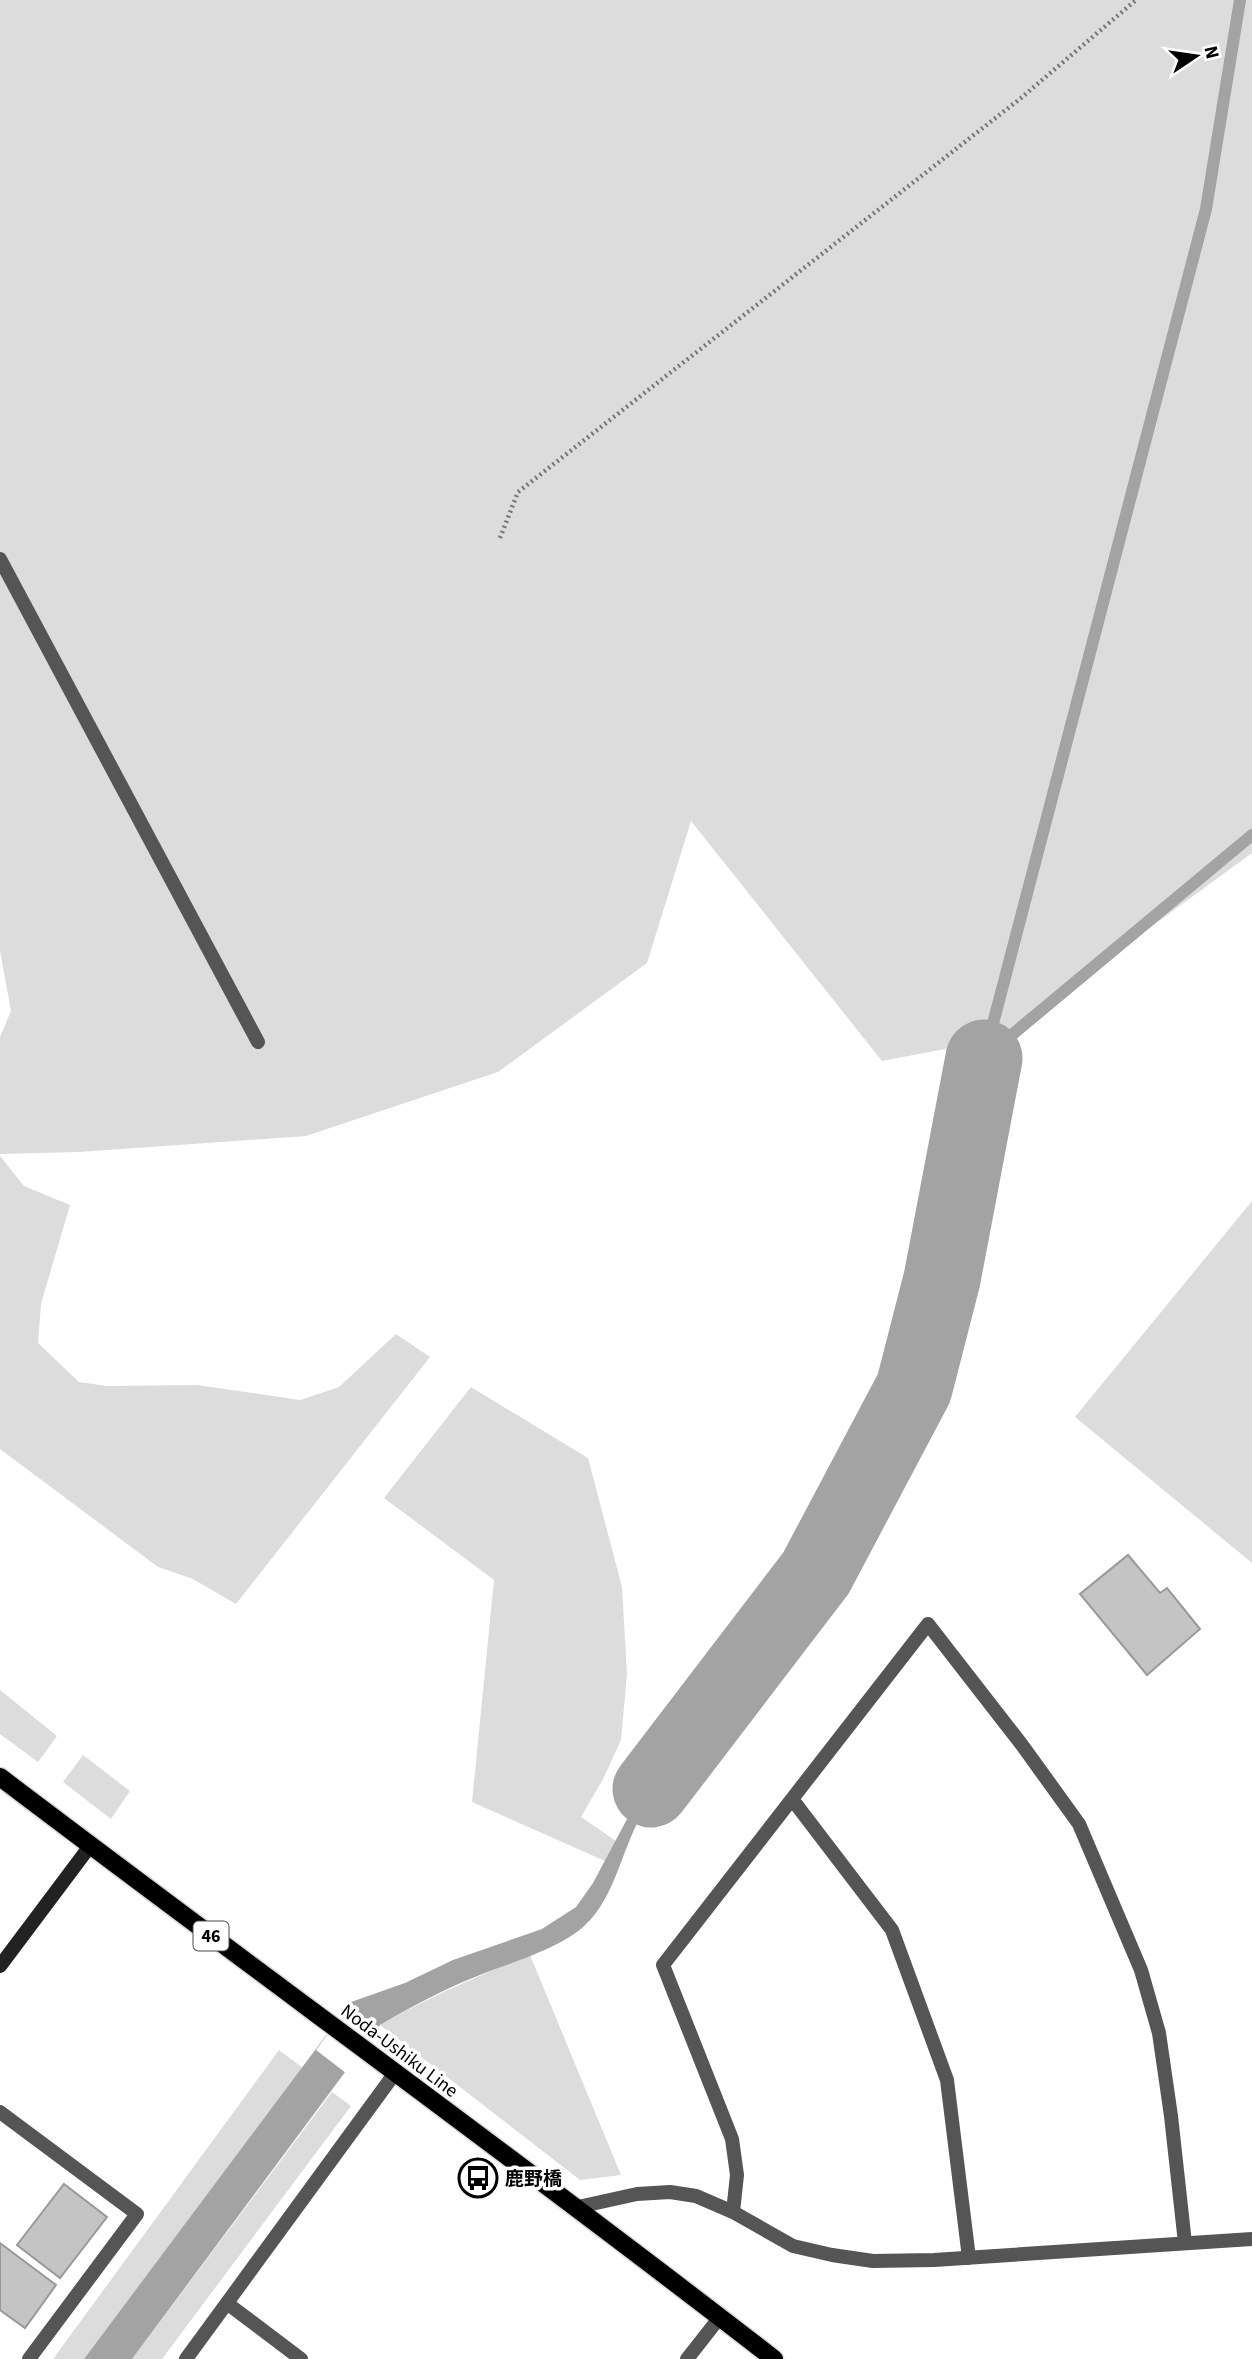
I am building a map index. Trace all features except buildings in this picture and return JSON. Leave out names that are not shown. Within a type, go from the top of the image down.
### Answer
[{"type":"main road","name":"Noda-Ushiku Line","points":[[0,1777],[89,1846],[578,2207],[774,2359]]},
{"type":"street","points":[[0,559],[258,1042]]},
{"type":"street","points":[[733,2213],[737,2175],[733,2139],[663,1965],[928,1624],[1022,1745],[1079,1824],[1136,1957],[1159,2033],[1185,2243]]},
{"type":"street","points":[[792,1799],[892,1930],[947,2080],[969,2258]]},
{"type":"street","points":[[0,1966],[89,1846]]},
{"type":"street","points":[[186,2359],[395,2073]]},
{"type":"street","points":[[0,2112],[137,2214],[29,2359]]},
{"type":"street","points":[[578,2207],[638,2194],[670,2192],[696,2196],[793,2246],[873,2261],[969,2258],[1252,2239]]},
{"type":"street","points":[[228,2304],[301,2359]]},
{"type":"street","points":[[687,2359],[720,2317]]},
{"type":"path","points":[[500,538],[518,492],[1021,98],[1136,0]]},
{"type":"shaded area","points":[[0,0],[1252,0],[1252,853],[998,1039],[882,1061],[691,821],[647,963],[498,1072],[306,1136],[79,1152],[0,1154],[0,1037],[11,1011],[0,951]]},
{"type":"shaded area","points":[[0,1156],[24,1186],[70,1205],[41,1304],[38,1343],[79,1382],[107,1386],[197,1385],[300,1400],[339,1387],[396,1334],[430,1357],[236,1604],[193,1579],[158,1567],[0,1449]]},
{"type":"shaded area","points":[[1252,1201],[1252,1563],[1075,1417]]},
{"type":"shaded area","points":[[471,1387],[588,1458],[622,1587],[627,1674],[621,1740],[581,1817],[616,1841],[605,1861],[472,1802],[494,1580],[384,1498]]},
{"type":"shaded area","points":[[0,1690],[57,1736],[38,1762],[0,1734]]},
{"type":"shaded area","points":[[712,1702],[719,1708],[678,1760],[641,1816],[608,1893],[590,1921],[553,1946],[451,1987],[380,2025],[132,2359],[84,2359],[351,2002],[405,1983],[453,1960],[542,1929],[576,1907],[593,1883],[634,1806]]},
{"type":"shaded area","points":[[83,1755],[130,1791],[111,1819],[63,1782]]},
{"type":"shaded area","points":[[530,1955],[621,2175],[580,2180],[380,2025],[454,1987]]},
{"type":"shaded area","points":[[279,2050],[303,2068],[84,2359],[53,2359]]},
{"type":"shaded area","points":[[332,2092],[351,2106],[162,2359],[132,2359]]},
{"type":"pier","points":[[342,2014],[372,2037],[346,2073],[316,2050]]},
{"type":"waterway","points":[[984,1058],[1206,209],[1240,0]]},
{"type":"waterway","points":[[984,1058],[1252,835]]},
{"type":"waterway","points":[[651,1789],[816,1573],[914,1388],[942,1279],[984,1058]]},
{"type":"place","name":"鹿野橋","points":[[478,2178]]}]
